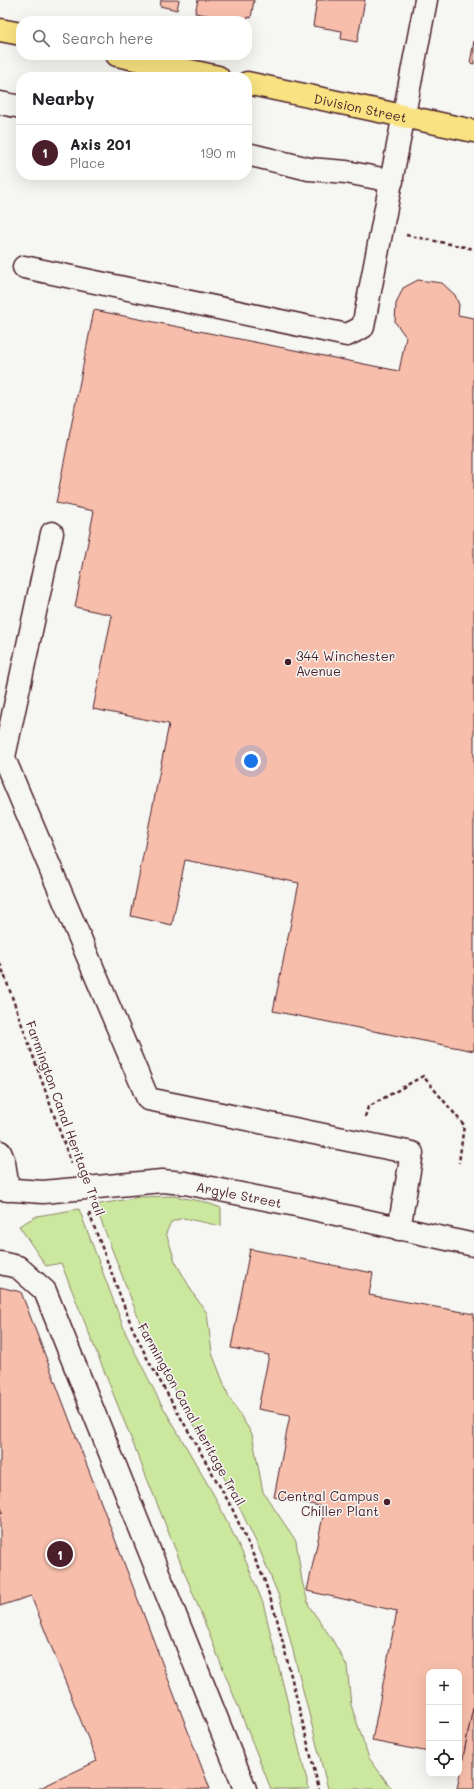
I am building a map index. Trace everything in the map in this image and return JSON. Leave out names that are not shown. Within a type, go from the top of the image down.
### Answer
[{"type":"main road","points":[[0,30],[16,33]]},
{"type":"main road","points":[[140,60],[195,72]]},
{"type":"main road","name":"Division Street","points":[[252,84],[474,131]]},
{"type":"street","points":[[24,267],[347,335],[363,327],[426,0]]},
{"type":"street","points":[[0,103],[16,106]]},
{"type":"street","points":[[252,155],[309,169],[346,172],[392,181]]},
{"type":"street","points":[[52,533],[2,753],[148,1099],[412,1153],[399,1229]]},
{"type":"street","points":[[0,1152],[4,1162],[4,1189]]},
{"type":"street","name":"Argyle Street","points":[[4,1189],[43,1192],[162,1181],[185,1183],[296,1205],[474,1245]]},
{"type":"street","points":[[0,1263],[18,1267],[45,1291],[245,1789]]},
{"type":"path","points":[[404,243],[406,235],[474,250]]},
{"type":"path","name":"Farmington Canal Heritage Trail","points":[[0,963],[80,1189],[132,1327],[148,1360],[231,1506],[264,1579],[277,1619],[319,1789]]},
{"type":"path","points":[[360,1142],[368,1107],[423,1076],[464,1124],[459,1163]]},
{"type":"green space","points":[[173,1196],[205,1202],[221,1208],[221,1226],[183,1218],[171,1222],[166,1233],[175,1261],[194,1295],[207,1313],[212,1353],[229,1397],[252,1434],[263,1492],[296,1541],[302,1581],[309,1606],[332,1639],[347,1666],[351,1705],[369,1758],[392,1789],[328,1789],[280,1599],[258,1546],[231,1490],[174,1389],[143,1330],[95,1205],[140,1197]]},
{"type":"green space","points":[[79,1209],[126,1334],[159,1400],[215,1497],[242,1552],[263,1603],[309,1789],[271,1789],[61,1263],[46,1266],[19,1226],[37,1216]]},
{"type":"building","points":[[161,0],[179,0],[177,10],[160,6]]},
{"type":"building","points":[[198,0],[254,0],[251,16],[212,16],[195,13]]},
{"type":"building","points":[[317,0],[365,0],[357,42],[341,39],[342,31],[313,26]]},
{"type":"building","points":[[474,41],[474,64],[470,63]]},
{"type":"building","name":"344 Winchester Avenue","points":[[418,280],[442,283],[455,295],[459,305],[458,315],[474,318],[474,1051],[273,1011],[299,883],[185,860],[172,925],[131,916],[169,724],[93,709],[112,615],[75,607],[94,511],[56,503],[94,310],[399,371],[406,337],[395,322],[396,304],[403,288]]},
{"type":"building","name":"Central Campus Chiller Plant","points":[[250,1249],[373,1273],[369,1295],[474,1314],[474,1703],[463,1758],[462,1669],[426,1669],[426,1751],[372,1741],[397,1611],[307,1591],[325,1507],[274,1497],[290,1415],[258,1409],[269,1355],[231,1348]]},
{"type":"building","points":[[0,1287],[21,1292],[210,1789],[38,1789],[97,1761],[31,1596],[0,1606],[0,1513],[3,1512],[0,1505]]},
{"type":"building","points":[[474,1703],[474,1789],[457,1789],[459,1777],[462,1777],[463,1758]]},
{"type":"place","name":"344 Winchester Avenue","points":[[288,662]]},
{"type":"place","name":"Central Campus Chiller Plant","points":[[387,1502]]},
{"type":"place","name":"Axis 201","points":[[60,1554]]}]
